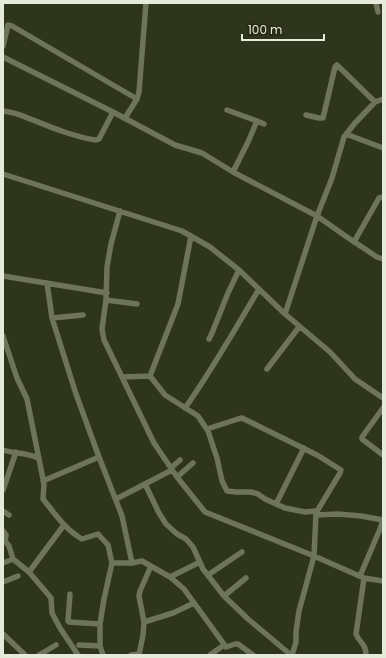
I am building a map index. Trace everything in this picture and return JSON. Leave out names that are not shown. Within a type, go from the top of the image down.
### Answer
[{"type":"street","points":[[125,118],[137,99],[139,92],[146,3]]},
{"type":"street","points":[[376,3],[378,12]]},
{"type":"street","points":[[3,46],[8,25],[12,26],[137,99]]},
{"type":"street","points":[[3,57],[125,118],[175,145],[202,153],[233,172],[317,216],[383,260]]},
{"type":"street","points":[[306,115],[323,118],[335,67],[337,65],[375,102]]},
{"type":"street","points":[[285,314],[317,216],[332,178],[344,137],[375,102],[383,100]]},
{"type":"street","points":[[227,110],[264,124]]},
{"type":"street","points":[[3,111],[14,112],[67,133],[96,140],[99,139],[113,112]]},
{"type":"street","points":[[233,172],[257,121]]},
{"type":"street","points":[[346,134],[383,148]]},
{"type":"street","points":[[3,174],[182,231],[210,247],[239,270],[299,327],[330,352],[354,379],[383,398]]},
{"type":"street","points":[[354,242],[378,198],[383,197]]},
{"type":"street","points":[[120,211],[111,244],[107,267],[106,300],[102,329],[104,340],[154,443],[171,469],[206,512],[314,556],[362,578],[383,581]]},
{"type":"street","points":[[150,376],[178,304],[191,236]]},
{"type":"street","points":[[209,339],[239,270]]},
{"type":"street","points":[[3,276],[106,293]]},
{"type":"street","points":[[47,283],[52,318],[76,394],[122,516],[132,563]]},
{"type":"street","points":[[185,408],[216,362],[259,289]]},
{"type":"street","points":[[106,300],[137,304]]},
{"type":"street","points":[[52,318],[83,315]]},
{"type":"street","points":[[267,369],[299,327]]},
{"type":"street","points":[[3,336],[16,378],[27,399],[44,484],[43,499],[73,534],[82,539],[98,534],[108,545],[112,563],[100,624],[100,646],[103,655]]},
{"type":"street","points":[[122,377],[150,376]]},
{"type":"street","points":[[150,376],[165,395],[198,416],[207,429],[217,458],[222,481],[227,491],[251,492],[258,494],[284,508],[305,512],[315,511],[316,514],[338,514],[383,519],[362,578],[356,634],[357,638],[366,649],[366,655]]},
{"type":"street","points":[[383,408],[362,437],[362,439],[383,455]]},
{"type":"street","points":[[145,484],[166,524],[177,534],[186,539],[193,547],[203,569],[224,596],[248,619],[291,655],[296,642],[299,611],[314,556],[316,514],[341,470],[317,454],[242,418],[207,429]]},
{"type":"street","points":[[276,504],[304,448]]},
{"type":"street","points":[[3,450],[33,455],[38,458]]},
{"type":"street","points":[[3,490],[16,452]]},
{"type":"street","points":[[43,481],[99,458]]},
{"type":"street","points":[[116,499],[171,469],[180,460]]},
{"type":"street","points":[[177,477],[193,463]]},
{"type":"street","points":[[3,511],[10,515]]},
{"type":"street","points":[[28,572],[64,525]]},
{"type":"street","points":[[3,531],[6,535],[5,541],[9,546],[13,559],[28,572],[51,598],[52,613],[78,655]]},
{"type":"street","points":[[208,575],[242,552]]},
{"type":"street","points":[[3,563],[13,559]]},
{"type":"street","points":[[112,563],[132,563],[142,561],[170,577],[184,589],[226,647],[238,644],[253,655]]},
{"type":"street","points":[[170,577],[200,562]]},
{"type":"street","points":[[131,655],[139,655],[144,622],[139,596],[151,566]]},
{"type":"street","points":[[3,582],[18,576]]},
{"type":"street","points":[[224,596],[246,578]]},
{"type":"street","points":[[70,594],[69,622],[100,624]]},
{"type":"street","points":[[144,622],[174,613],[194,603]]},
{"type":"street","points":[[3,634],[25,655]]},
{"type":"street","points":[[39,655],[56,645]]},
{"type":"street","points":[[79,645],[100,646]]},
{"type":"street","points":[[210,655],[224,645]]}]
